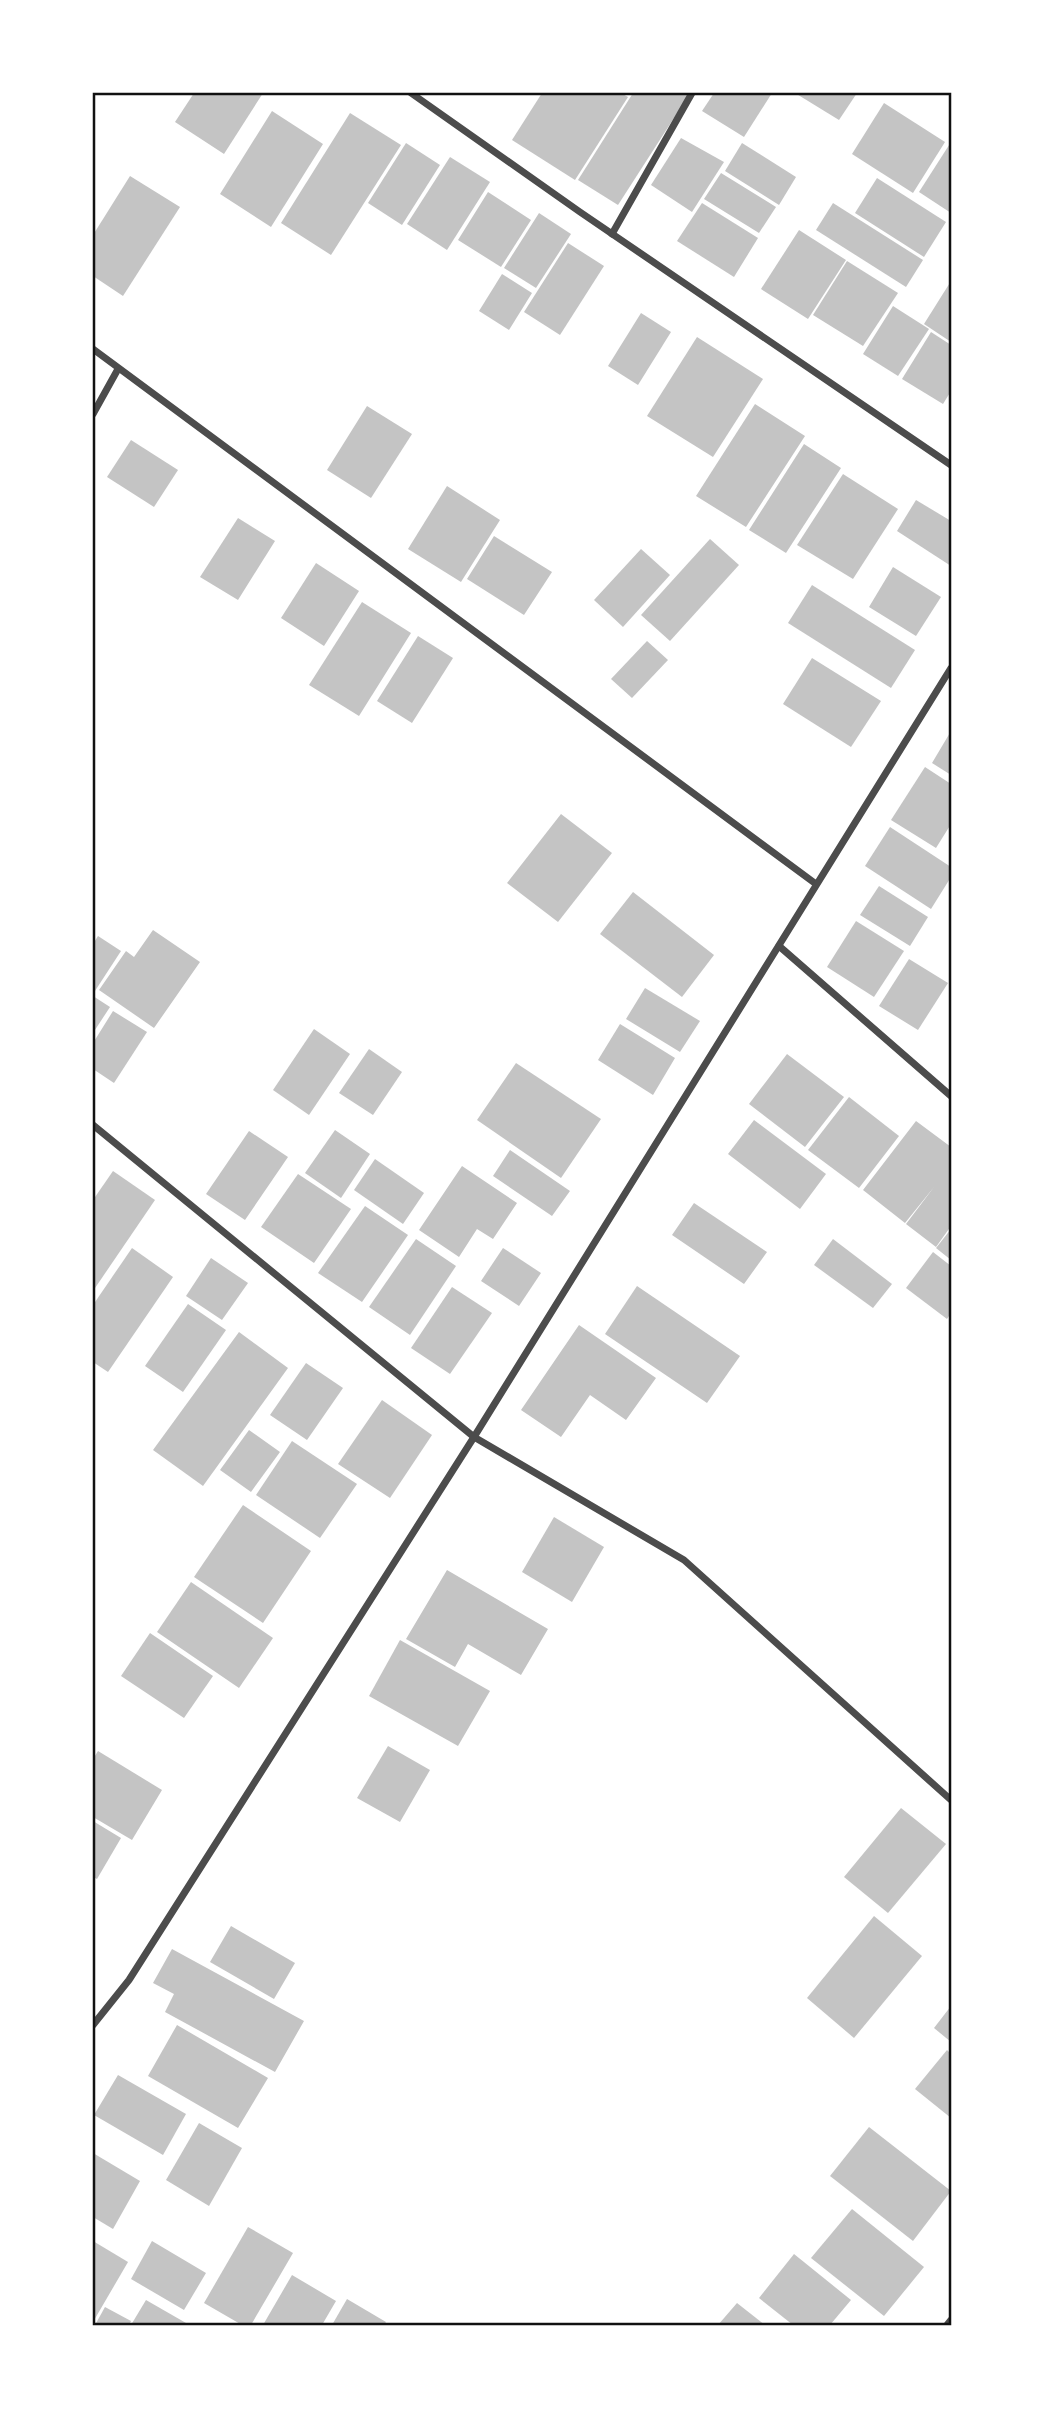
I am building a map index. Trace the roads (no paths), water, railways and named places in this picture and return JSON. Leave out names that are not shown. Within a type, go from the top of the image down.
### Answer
[{"type":"street","points":[[411,93],[951,465]]},
{"type":"street","points":[[612,233],[692,93]]},
{"type":"street","points":[[93,349],[816,884]]},
{"type":"street","points":[[93,414],[118,369]]},
{"type":"street","points":[[93,2025],[129,1980],[474,1437],[951,668]]},
{"type":"street","points":[[779,946],[951,1096]]},
{"type":"street","points":[[93,1125],[474,1437],[684,1560],[951,1800]]},
{"type":"street","points":[[947,2325],[951,2320]]}]
